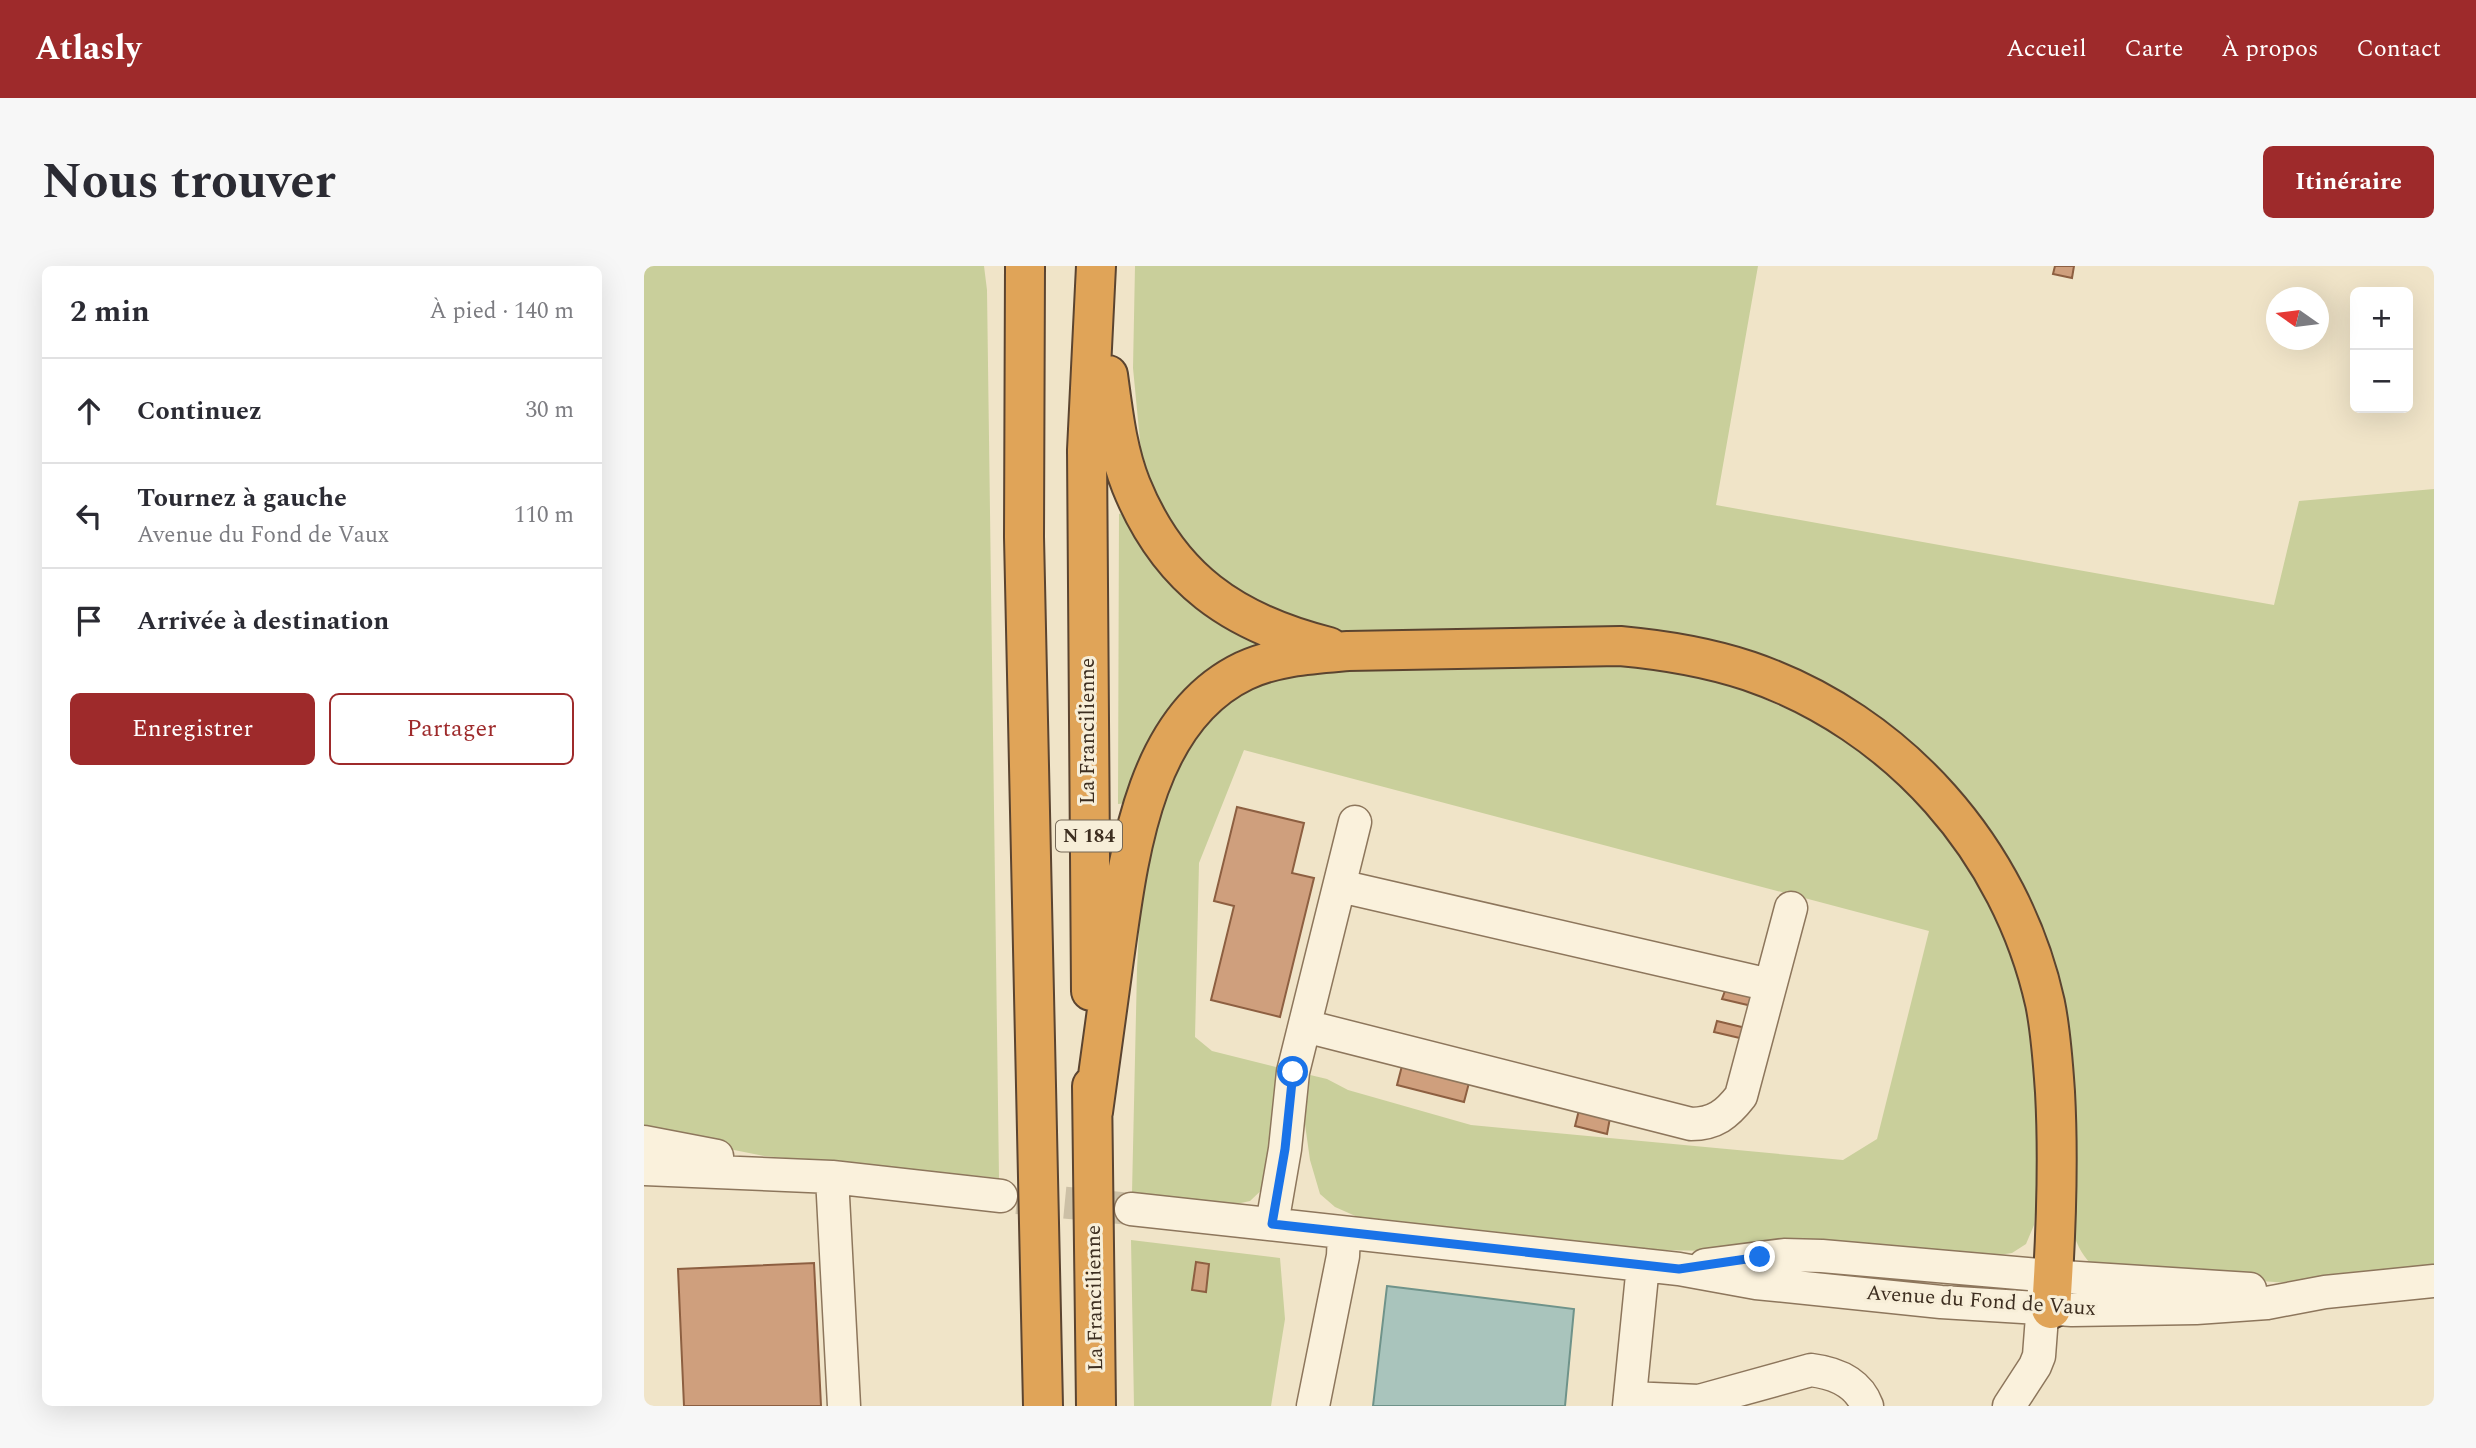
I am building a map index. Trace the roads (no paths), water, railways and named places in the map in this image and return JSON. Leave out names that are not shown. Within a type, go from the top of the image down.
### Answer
[{"type":"highway","points":[[1005,266],[1024,537]]},
{"type":"highway","name":"N 184","points":[[1026,266],[1024,537],[1042,1406]]},
{"type":"highway","points":[[1096,278],[1116,431],[1130,483],[1163,546],[1174,561],[1226,607],[1292,638],[1348,651]]},
{"type":"highway","name":"La Francilienne","points":[[1096,278],[1087,450],[1096,1406]]},
{"type":"highway","points":[[1093,1112],[1121,912],[1134,840],[1152,778],[1169,743],[1190,713],[1219,687],[1244,671],[1293,657],[1348,651],[1620,646],[1661,650],[1749,671],[1820,702],[1859,725],[1899,755],[1946,806],[1993,870],[2034,959],[2045,1006],[2053,1070],[2058,1194],[2048,1292]]},
{"type":"street","points":[[1272,1224],[1285,1149],[1293,1072],[1356,822]]},
{"type":"street","points":[[1340,886],[1770,985]]},
{"type":"street","points":[[1305,1026],[1691,1124],[1707,1124],[1728,1113],[1741,1096],[1791,908]]},
{"type":"street","points":[[644,1142],[832,1177]]},
{"type":"street","points":[[644,1169],[832,1177],[1001,1196]]},
{"type":"street","points":[[832,1177],[844,1406]]},
{"type":"street","name":"Avenue du Fond de Vaux","points":[[1131,1209],[1679,1269],[1760,1257],[1822,1255],[2048,1292],[2325,1292],[2433,1288]]},
{"type":"street","points":[[1313,1406],[1343,1256],[1344,1233]]},
{"type":"street","points":[[1643,1265],[1630,1402],[1699,1401],[1811,1370],[1823,1371],[1850,1383],[1860,1391],[1867,1406]]},
{"type":"street","points":[[2009,1406],[2039,1356],[2048,1292]]},
{"type":"water","points":[[1387,1286],[1574,1309],[1565,1406],[1373,1406]]},
{"type":"tunnel","points":[[1017,1198],[1131,1209]]}]
